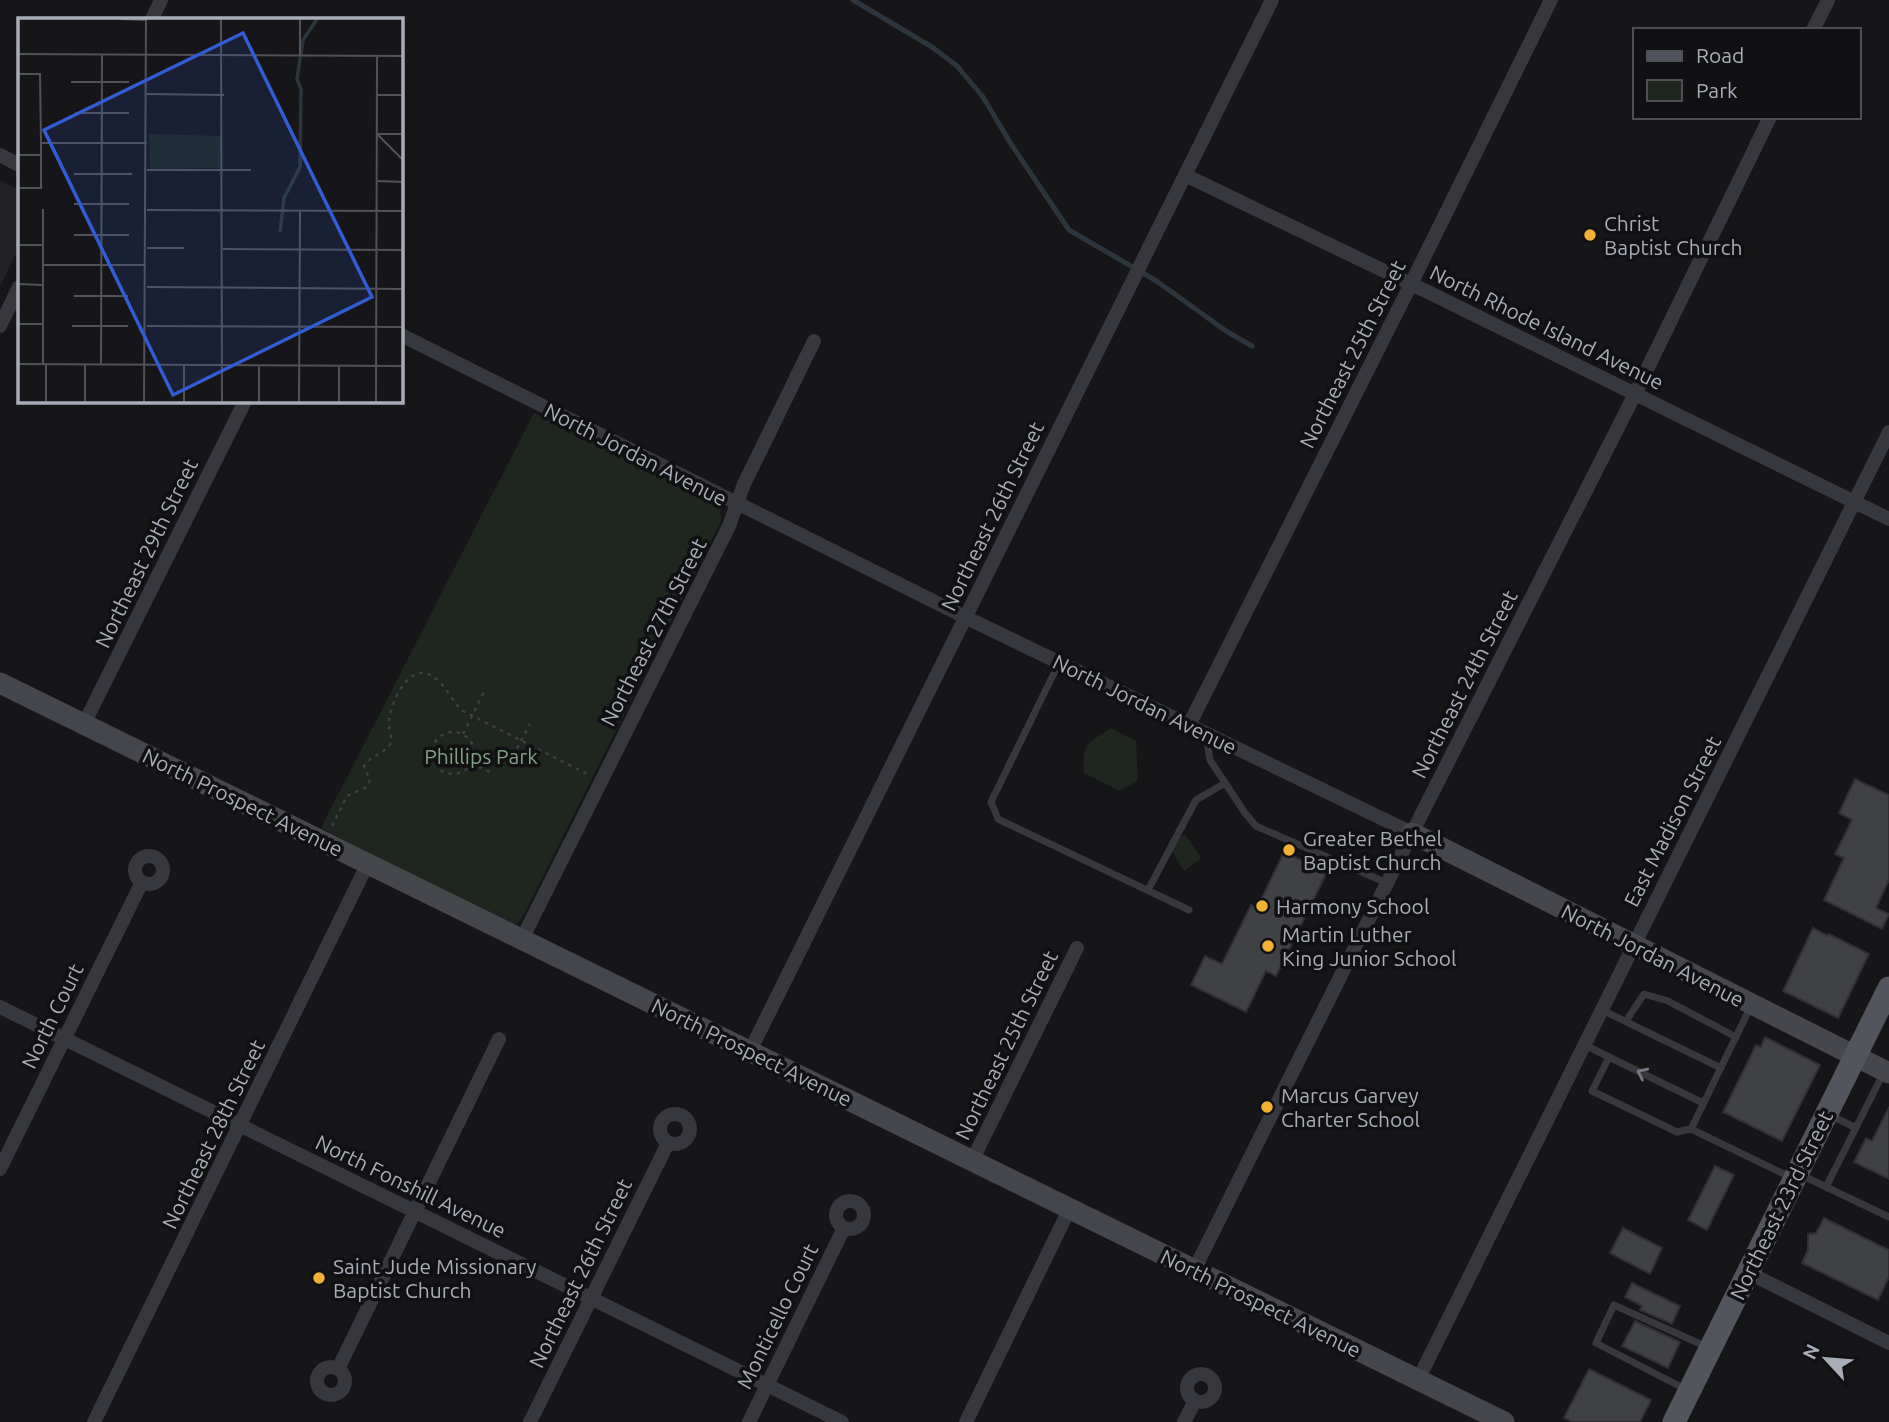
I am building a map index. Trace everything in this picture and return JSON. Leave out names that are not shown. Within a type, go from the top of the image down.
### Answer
[{"type":"main road","name":"Northeast 23rd Street","points":[[1674,1422],[1889,988]]},
{"type":"street","points":[[152,18],[161,0]]},
{"type":"street","name":"Northeast 26th Street","points":[[750,1051],[1272,0]]},
{"type":"street","name":"Northeast 25th Street","points":[[1189,725],[1551,0]]},
{"type":"street","points":[[1814,28],[1828,0]]},
{"type":"street","name":"Northeast 24th Street","points":[[1194,1270],[1634,394],[1769,119]]},
{"type":"street","points":[[0,155],[18,164]]},
{"type":"street","name":"North Rhode Island Avenue","points":[[1185,175],[1889,519]]},
{"type":"street","points":[[0,326],[18,289]]},
{"type":"street","name":"North Jordan Avenue","points":[[402,336],[965,617],[1412,833],[1887,1072]]},
{"type":"street","name":"Northeast 27th Street","points":[[522,939],[729,526],[744,484],[814,341]]},
{"type":"street","name":"Northeast 29th Street","points":[[84,724],[245,402]]},
{"type":"street","name":"East Madison Street","points":[[1418,1380],[1889,432]]},
{"type":"street","name":"North Prospect Avenue","points":[[0,683],[1504,1422]]},
{"type":"street","name":"Northeast 28th Street","points":[[94,1422],[368,863]]},
{"type":"street","name":"North Court","points":[[0,1168],[142,882]]},
{"type":"street","name":"Northeast 25th Street","points":[[972,1161],[1077,948]]},
{"type":"street","name":"North Fonshill Avenue","points":[[0,1007],[842,1422]]},
{"type":"street","points":[[338,1368],[499,1039]]},
{"type":"street","name":"Northeast 26th Street","points":[[530,1422],[668,1143]]},
{"type":"street","points":[[966,1422],[1069,1210]]},
{"type":"street","name":"Monticello Court","points":[[749,1422],[844,1228]]},
{"type":"street","points":[[1747,1272],[1889,1343]]},
{"type":"street","points":[[1184,1422],[1195,1401]]},
{"type":"lane","points":[[1059,662],[991,802],[998,819],[1189,910]]},
{"type":"lane","points":[[1206,733],[1210,760],[1256,826],[1387,883]]},
{"type":"lane","points":[[1149,890],[1196,800],[1225,783]]},
{"type":"lane","points":[[1626,1021],[1644,994],[1668,1002],[1736,1037]]},
{"type":"lane","points":[[1691,1129],[1752,1005]]},
{"type":"lane","points":[[1602,1009],[1721,1068]]},
{"type":"lane","points":[[1584,1044],[1703,1103]]},
{"type":"lane","points":[[1609,1057],[1592,1091],[1677,1132],[1691,1129],[1889,1217]]},
{"type":"lane","points":[[1826,1187],[1887,1072]]},
{"type":"lane","points":[[1827,1113],[1856,1128]]},
{"type":"lane","points":[[1689,1391],[1596,1343],[1614,1306],[1710,1349]]},
{"type":"path","points":[[324,842],[347,796],[367,786],[370,780],[364,767],[367,761],[389,747],[389,718],[404,682],[411,676],[423,673],[438,680],[458,707],[601,781]]},
{"type":"path","points":[[463,734],[484,691]]},
{"type":"path","points":[[513,756],[530,724]]},
{"type":"path","points":[[450,732],[463,734],[473,744],[471,763],[460,773],[445,773],[439,769],[432,757],[432,750],[438,738],[450,732]]},
{"type":"path","points":[[471,763],[494,774]]},
{"type":"shaded area","points":[[0,180],[18,189],[18,249],[0,287]]},
{"type":"green space","name":"Phillips Park","points":[[534,413],[712,499],[720,509],[721,521],[522,918],[518,923],[511,924],[321,828]]},
{"type":"green space","points":[[1111,728],[1136,741],[1138,780],[1120,791],[1084,773],[1085,749],[1096,737]]},
{"type":"green space","points":[[1185,834],[1201,858],[1184,871],[1169,846]]},
{"type":"building","points":[[1855,779],[1889,795],[1889,880],[1876,908],[1889,914],[1882,929],[1824,900],[1844,858],[1835,854],[1852,820],[1839,813]]},
{"type":"building","points":[[1284,852],[1327,872],[1276,976],[1266,971],[1246,1012],[1191,985],[1205,956],[1222,964],[1251,905],[1257,908]]},
{"type":"building","points":[[1813,928],[1869,954],[1838,1018],[1783,991]]},
{"type":"building","points":[[1765,1037],[1820,1065],[1782,1141],[1723,1112],[1756,1045],[1761,1047]]},
{"type":"building","points":[[1889,1107],[1889,1179],[1854,1162],[1866,1138],[1872,1141]]},
{"type":"building","points":[[1715,1166],[1734,1175],[1707,1230],[1688,1220]]},
{"type":"building","points":[[1824,1218],[1889,1250],[1889,1277],[1878,1300],[1802,1263],[1808,1250],[1808,1234],[1816,1233]]},
{"type":"building","points":[[1623,1228],[1662,1248],[1650,1274],[1610,1253]]},
{"type":"building","points":[[1632,1283],[1680,1306],[1672,1324],[1640,1310],[1642,1306],[1625,1297]]},
{"type":"building","points":[[1635,1321],[1680,1342],[1668,1368],[1622,1346]]},
{"type":"building","points":[[1589,1369],[1651,1400],[1640,1422],[1573,1422],[1564,1418]]},
{"type":"waterway","points":[[853,0],[932,47],[957,66],[983,97],[1069,230],[1155,280],[1226,331],[1252,346]]},
{"type":"place","name":"Christ Baptist Church","points":[[1590,235]]},
{"type":"place","name":"Greater Bethel Baptist Church","points":[[1289,850]]},
{"type":"place","name":"Harmony School","points":[[1262,906]]},
{"type":"place","name":"Martin Luther King Junior School","points":[[1268,946]]},
{"type":"place","name":"Marcus Garvey Charter School","points":[[1267,1107]]},
{"type":"place","name":"Saint Jude Missionary Baptist Church","points":[[319,1278]]}]
